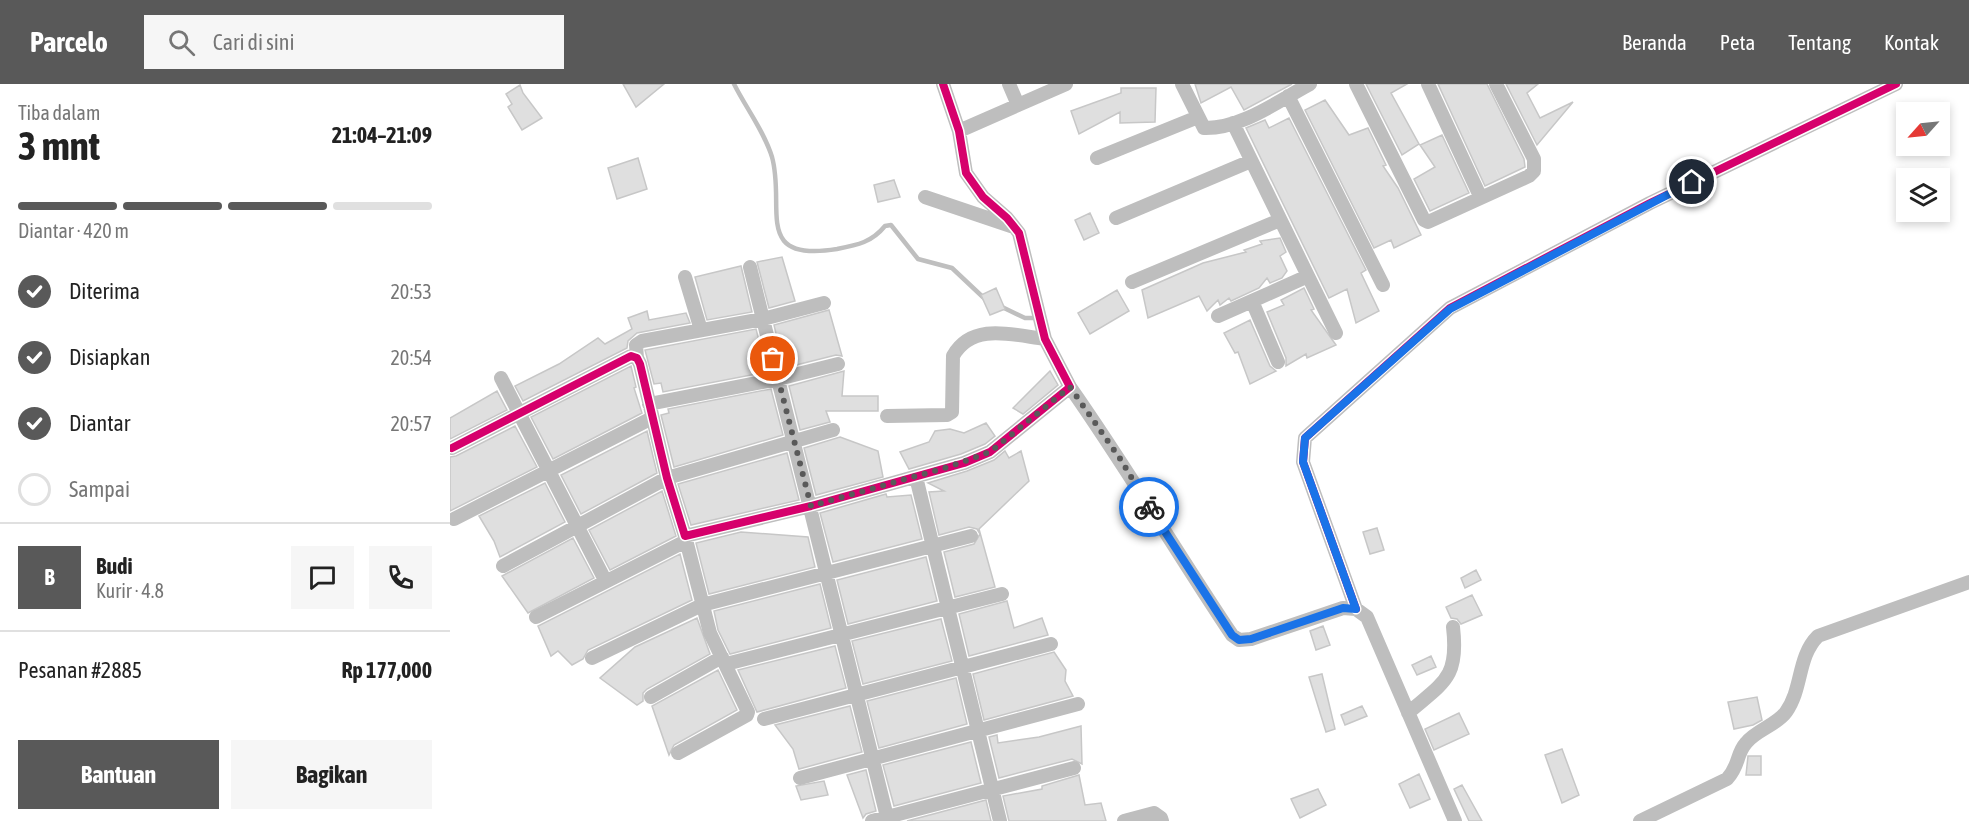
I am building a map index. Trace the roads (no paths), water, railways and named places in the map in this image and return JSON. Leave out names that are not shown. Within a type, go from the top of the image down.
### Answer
[{"type":"street","points":[[943,84],[959,131],[966,173],[983,196],[1014,227],[1024,249],[1045,339],[1070,387],[1121,460],[1165,534],[1232,635],[1239,640],[1251,639],[1343,608],[1356,609],[1367,617],[1455,821]]},
{"type":"street","points":[[1009,84],[1018,105]]},
{"type":"street","points":[[959,131],[1066,84]]},
{"type":"street","points":[[1182,84],[1204,128],[1218,128],[1233,123],[1310,84]]},
{"type":"street","points":[[1356,84],[1425,222],[1529,176],[1535,166],[1534,159],[1496,84]]},
{"type":"street","points":[[1428,84],[1480,196]]},
{"type":"street","points":[[1356,609],[1303,462],[1305,438],[1450,309],[1650,203],[1896,84]]},
{"type":"street","points":[[1287,96],[1383,285]]},
{"type":"street","points":[[1097,158],[1198,117]]},
{"type":"street","points":[[1233,123],[1336,333]]},
{"type":"street","points":[[1116,218],[1251,161]]},
{"type":"street","points":[[925,197],[1014,227]]},
{"type":"street","points":[[1132,282],[1280,220]]},
{"type":"street","points":[[750,267],[887,819]]},
{"type":"street","points":[[1218,316],[1308,276]]},
{"type":"street","points":[[685,277],[701,330]]},
{"type":"street","points":[[1252,301],[1278,362]]},
{"type":"street","points":[[678,753],[747,715],[746,706],[724,661],[702,605],[686,538],[652,418],[637,358],[636,345],[642,341],[763,319],[824,303]]},
{"type":"street","points":[[887,416],[947,415],[952,412],[953,356],[957,348],[969,339],[989,332],[1045,339]]},
{"type":"street","points":[[452,448],[622,359],[631,356],[637,358]]},
{"type":"street","points":[[649,404],[778,379],[838,364]]},
{"type":"street","points":[[501,378],[605,580]]},
{"type":"street","points":[[536,617],[686,538],[916,477],[990,452],[1070,387]]},
{"type":"street","points":[[454,519],[548,469],[652,418]]},
{"type":"street","points":[[503,566],[667,477],[833,430]]},
{"type":"street","points":[[916,477],[1000,821]]},
{"type":"street","points":[[592,658],[702,605],[971,536]]},
{"type":"street","points":[[1640,821],[1727,779],[1737,768],[1744,744],[1786,713],[1796,690],[1807,647],[1818,636],[1969,582]]},
{"type":"street","points":[[651,698],[724,661],[841,635],[1002,594]]},
{"type":"street","points":[[1408,713],[1447,680],[1456,654],[1453,627]]},
{"type":"street","points":[[764,719],[858,697],[1051,644]]},
{"type":"street","points":[[800,778],[977,729],[1078,704]]},
{"type":"street","points":[[872,821],[887,819],[1074,768]]},
{"type":"street","points":[[1124,821],[1154,813],[1162,821]]},
{"type":"waterway","points":[[734,84],[769,147],[775,176],[778,227],[783,239],[793,248],[810,251],[852,246],[864,242],[875,236],[885,226],[891,225],[918,259],[952,268],[986,300]]},
{"type":"waterway","points":[[1002,307],[1025,318],[1038,318]]}]
